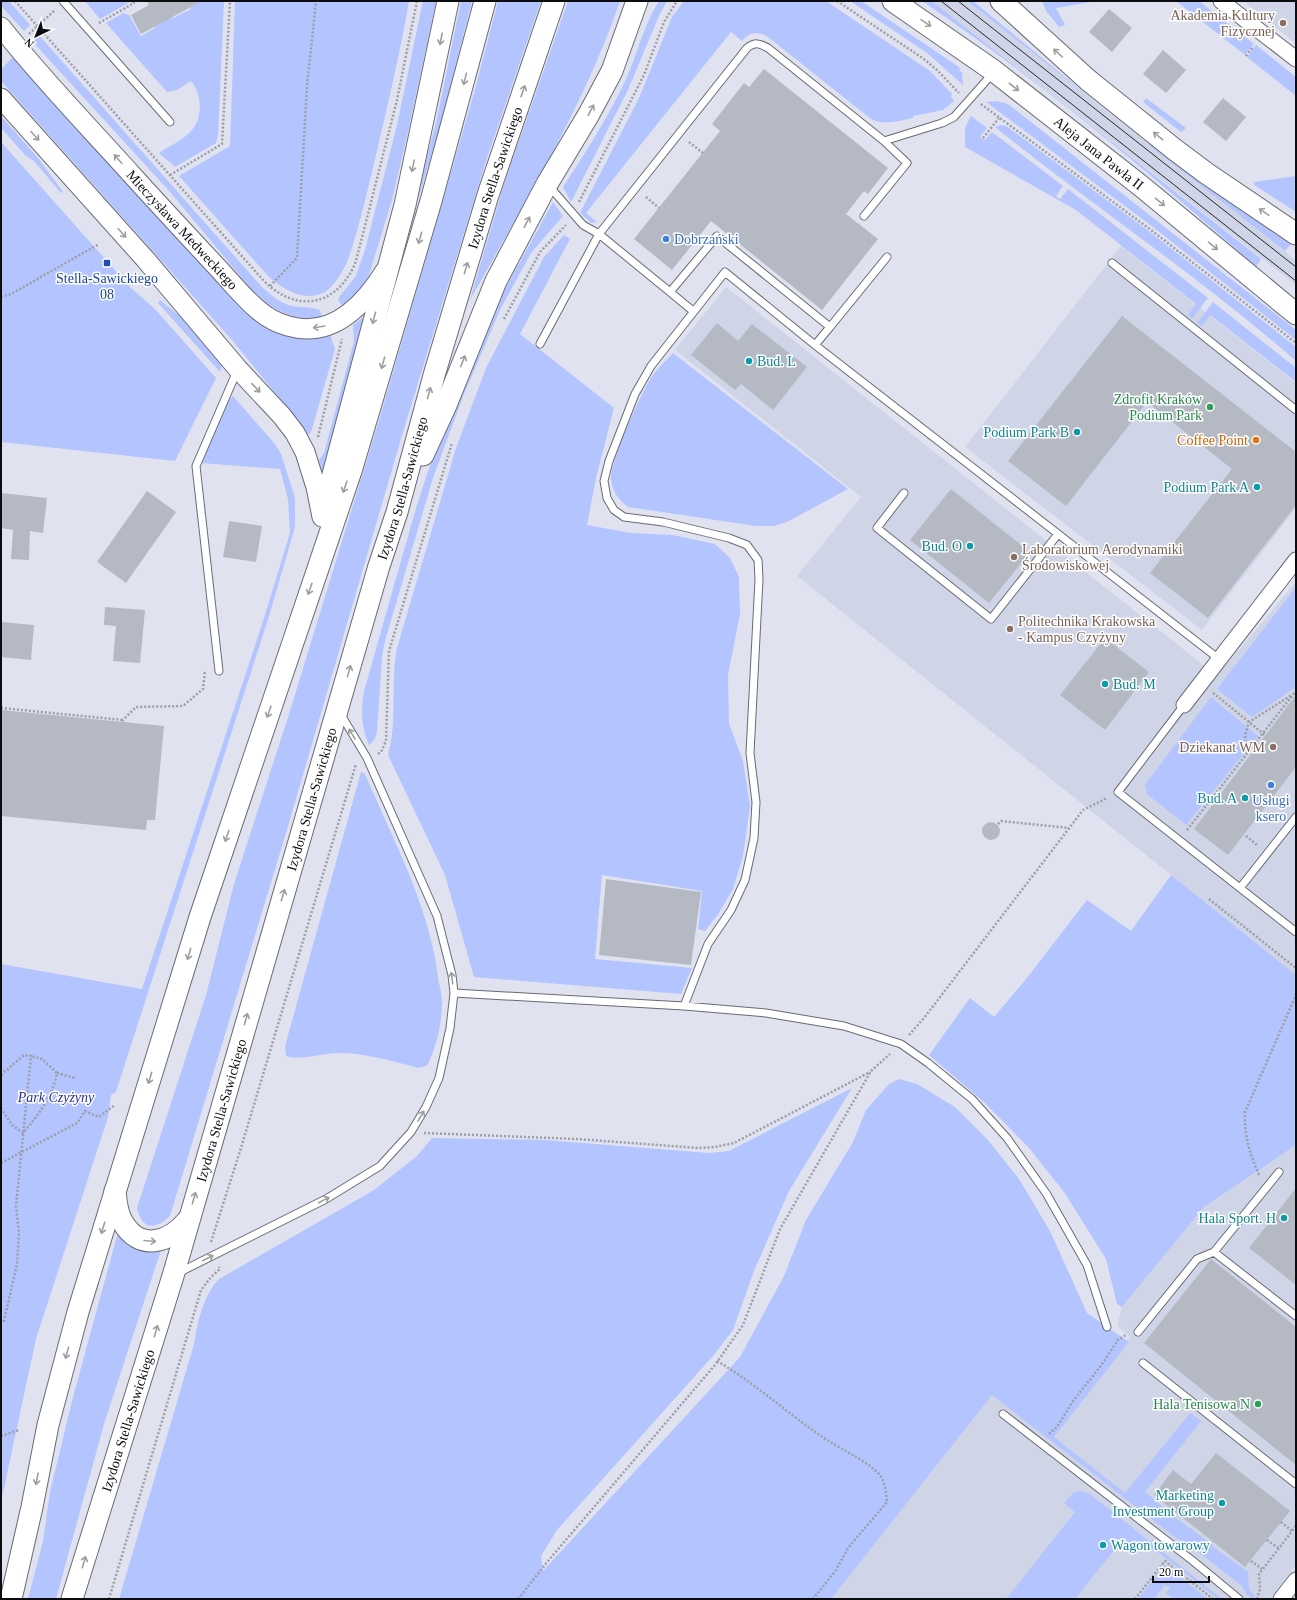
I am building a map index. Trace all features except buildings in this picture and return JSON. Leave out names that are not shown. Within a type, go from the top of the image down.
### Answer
[{"type":"main road","points":[[322,552],[322,517],[405,205],[448,1]]},
{"type":"main road","points":[[11,1599],[32,1507],[48,1424],[78,1312],[200,917],[322,552],[351,471],[457,107],[485,1]]},
{"type":"main road","name":"Izydora Stella-Sawickiego","points":[[72,1599],[173,1276],[188,1220],[397,512],[435,372],[488,195],[554,1]]},
{"type":"main road","points":[[397,512],[446,405],[496,281],[547,184],[609,77],[628,29],[637,1]]},
{"type":"main road","points":[[628,29],[645,1]]},
{"type":"main road","name":"Aleja Jana Pawła II","points":[[893,1],[994,71],[1141,186],[1296,314]]},
{"type":"main road","points":[[1002,1],[1088,80],[1122,108],[1206,173],[1296,234]]},
{"type":"main road","points":[[115,1191],[121,1221],[132,1234],[141,1240],[163,1240],[176,1232],[188,1220]]},
{"type":"street","points":[[1222,1],[1296,59]]},
{"type":"street","name":"Mieczysława Medweckiego","points":[[1,27],[179,227],[256,309],[279,323],[299,328],[317,328],[338,322],[359,306],[376,287],[388,267]]},
{"type":"street","points":[[1,98],[146,260],[238,370],[282,416],[295,433],[305,452],[316,487],[322,517]]},
{"type":"street","points":[[1184,705],[1296,560]]},
{"type":"street","points":[[1281,1599],[1296,1580]]},
{"type":"lane","points":[[63,1],[170,122]]},
{"type":"lane","points":[[540,344],[599,234],[747,48],[753,44],[760,43],[884,141],[907,163],[864,216]]},
{"type":"lane","points":[[884,141],[948,121],[960,112],[994,71]]},
{"type":"lane","points":[[547,184],[583,226],[599,234],[693,311]]},
{"type":"lane","points":[[670,292],[717,236],[830,327]]},
{"type":"lane","points":[[815,345],[887,257]]},
{"type":"lane","points":[[1112,263],[1296,410]]},
{"type":"lane","points":[[684,1006],[708,944],[731,910],[745,880],[754,838],[756,802],[750,753],[759,579],[758,560],[747,545],[729,538],[663,522],[624,517],[614,510],[607,498],[604,481],[609,462],[635,394],[650,366],[725,272],[815,345],[1219,659]]},
{"type":"lane","points":[[219,671],[196,466],[238,370]]},
{"type":"lane","points":[[904,493],[877,528],[991,618],[1058,534]]},
{"type":"lane","points":[[1184,705],[1118,792],[1296,932]]},
{"type":"lane","points":[[173,1276],[214,1254],[326,1199],[380,1166],[411,1132],[426,1107],[439,1078],[450,1028],[454,994],[452,974],[437,916],[367,758],[338,709]]},
{"type":"lane","points":[[1240,888],[1296,817]]},
{"type":"lane","points":[[454,994],[684,1006],[766,1014],[844,1026],[901,1044],[928,1063],[972,1099],[1007,1138],[1046,1193],[1087,1265],[1107,1327]]},
{"type":"lane","points":[[1138,1332],[1197,1259],[1214,1252],[1279,1172]]},
{"type":"lane","points":[[1214,1252],[1296,1316]]},
{"type":"lane","points":[[1143,1363],[1296,1484]]},
{"type":"lane","points":[[1003,1414],[1193,1561],[1239,1599]]},
{"type":"path","points":[[14,1],[270,286],[279,294],[296,300],[316,301],[327,297],[337,290],[345,280],[356,260],[397,100],[417,1]]},
{"type":"path","points":[[100,23],[134,3],[133,1]]},
{"type":"path","points":[[170,175],[222,144],[230,1]]},
{"type":"path","points":[[270,286],[297,258],[307,86],[316,1]]},
{"type":"path","points":[[502,323],[540,252],[564,228],[572,214],[644,75],[664,22],[677,1]]},
{"type":"path","points":[[837,1],[924,59],[961,95],[971,99],[999,118],[1151,230],[1296,343]]},
{"type":"path","points":[[27,36],[49,15]]},
{"type":"path","points":[[983,138],[999,118]]},
{"type":"path","points":[[679,134],[703,153]]},
{"type":"path","points":[[635,188],[659,208]]},
{"type":"path","points":[[1,298],[11,294],[99,244]]},
{"type":"path","points":[[305,452],[312,448],[318,437],[342,342],[338,322],[327,297]]},
{"type":"path","points":[[109,1599],[201,1290],[211,1277],[220,1269],[210,1243],[241,1148],[356,763],[381,752],[386,741],[389,651],[454,438]]},
{"type":"path","points":[[1,708],[123,720],[136,707],[183,706],[203,689],[205,668]]},
{"type":"path","points":[[1212,691],[1265,734]]},
{"type":"path","points":[[1247,754],[1245,735],[1249,722],[1295,693]]},
{"type":"path","points":[[1187,830],[1247,754],[1265,734],[1295,693]]},
{"type":"path","points":[[411,1132],[578,1139],[698,1148],[716,1147],[734,1143],[871,1071],[901,1044],[924,1018],[1083,810],[1118,792]]},
{"type":"path","points":[[998,824],[1001,821],[1069,828]]},
{"type":"path","points":[[1246,836],[1257,845]]},
{"type":"path","points":[[1209,899],[1296,968]]},
{"type":"path","points":[[1257,1171],[1249,1151],[1244,1127],[1245,1112],[1296,995]]},
{"type":"path","points":[[1,1075],[24,1055],[42,1059],[57,1073],[75,1078]]},
{"type":"path","points":[[1,1323],[4,1321],[17,1264],[19,1233],[16,1206],[31,1056]]},
{"type":"path","points":[[518,1599],[548,1561],[718,1361],[743,1325],[780,1229],[871,1071]]},
{"type":"path","points":[[23,1133],[38,1115],[53,1091],[57,1073]]},
{"type":"path","points":[[1,1163],[77,1123],[85,1111],[99,1117],[115,1105]]},
{"type":"path","points":[[1,1108],[12,1125],[23,1133]]},
{"type":"path","points":[[1040,1443],[1057,1427],[1073,1401],[1100,1367],[1118,1340],[1127,1334]]},
{"type":"path","points":[[718,1361],[740,1374],[825,1439],[850,1452],[879,1474],[886,1488],[887,1502],[848,1548],[836,1570],[813,1599]]},
{"type":"path","points":[[1,1441],[1,1436],[19,1430]]},
{"type":"path","points":[[1281,1522],[1292,1531]]},
{"type":"path","points":[[1257,1599],[1260,1589],[1258,1577],[1278,1548],[1296,1526]]},
{"type":"path","points":[[1267,1540],[1278,1548]]},
{"type":"path","points":[[1135,1599],[1165,1561],[1213,1599]]},
{"type":"path","points":[[1250,1561],[1262,1570]]},
{"type":"shaded area","points":[[932,1],[967,1],[1285,251],[1296,261],[1296,285]]},
{"type":"shaded area","name":"Akademia Kultury Fizycznej","points":[[1244,1],[1296,1],[1296,44]]},
{"type":"shaded area","points":[[1121,246],[1296,383],[1296,508],[1202,630],[965,447]]},
{"type":"shaded area","name":"Politechnika Krakowska - Kampus Czyżyny","points":[[726,287],[1217,676],[1296,582],[1296,975],[797,576],[861,497],[675,350]]},
{"type":"shaded area","points":[[1296,1145],[1296,1565],[1270,1599],[827,1599],[992,1393],[1054,1434],[1130,1337],[1117,1326],[1122,1307],[1204,1207]]},
{"type":"green space","points":[[1,1],[9,1],[30,25],[24,31],[1,6]]},
{"type":"green space","points":[[85,1],[130,1],[130,2],[100,19]]},
{"type":"green space","points":[[187,1],[224,1],[218,136],[216,143],[175,167],[159,153],[185,137],[196,125],[200,106],[195,86],[191,81],[177,90],[167,92],[106,23],[123,13],[129,15],[141,36],[155,28],[154,25],[171,16],[173,18],[191,9]]},
{"type":"green space","points":[[235,1],[409,1],[385,117],[367,194],[353,245],[347,261],[336,281],[325,292],[317,295],[310,296],[294,293],[280,286],[268,276],[179,176],[230,146]]},
{"type":"green space","points":[[423,1],[436,1],[392,200],[368,278],[363,288],[344,308],[338,300],[356,276],[365,250],[397,125]]},
{"type":"green space","points":[[461,1],[472,1],[441,123],[407,235],[406,234],[436,123]]},
{"type":"green space","points":[[498,1],[541,1],[487,158],[403,432],[286,833],[170,1216],[159,1224],[150,1226],[142,1220],[137,1208],[206,995],[234,884],[290,711],[380,417],[476,86]]},
{"type":"green space","points":[[568,1],[620,1],[589,79],[571,117],[532,191],[470,300],[504,184]]},
{"type":"green space","points":[[659,1],[667,1],[659,16],[627,92],[571,202],[563,187],[613,106],[631,68],[649,19]]},
{"type":"green space","points":[[684,1],[826,1],[930,71],[952,94],[951,97],[954,101],[943,110],[913,116],[913,118],[886,123],[876,121],[871,119],[768,37],[754,33],[742,41],[731,32],[586,213],[597,222],[591,223],[580,213],[639,98],[672,17]]},
{"type":"green space","points":[[850,1],[861,1],[959,67],[959,71],[962,72],[963,85],[927,53]]},
{"type":"green space","points":[[922,1],[932,1],[1049,93]]},
{"type":"green space","points":[[967,1],[973,1],[1098,104]]},
{"type":"green space","points":[[1042,1],[1097,1],[1056,8],[1065,25],[1059,27],[1046,11]]},
{"type":"green space","points":[[1176,1],[1199,1],[1254,44],[1245,55]]},
{"type":"green space","points":[[38,34],[261,286],[277,299],[288,305],[320,310],[322,317],[303,318],[286,314],[255,294],[171,193],[31,40]]},
{"type":"green space","points":[[1256,45],[1296,77],[1296,96],[1247,57]]},
{"type":"green space","points":[[16,53],[245,312],[265,326],[284,335],[305,337],[330,334],[335,349],[311,432],[306,437],[285,405],[232,340],[1,81],[1,70]]},
{"type":"green space","points":[[1146,98],[1186,128],[1181,132],[1143,102]]},
{"type":"green space","points":[[996,101],[1008,104],[1296,330],[1296,340],[1153,227],[986,102]]},
{"type":"green space","points":[[1,116],[38,158],[63,192],[61,193],[34,161],[26,156],[1,128]]},
{"type":"green space","points":[[971,116],[987,128],[980,137],[985,140],[992,132],[1063,186],[1056,196],[1060,199],[1068,189],[1208,298],[1192,319],[1188,315],[1196,304],[1076,210],[965,147],[965,128]]},
{"type":"green space","points":[[1001,125],[1006,126],[1150,232],[1296,347],[1296,361],[1260,330],[1185,271],[1070,186],[995,127]]},
{"type":"green space","points":[[1095,129],[1261,259],[1256,267]]},
{"type":"green space","points":[[1,142],[130,287],[155,309],[216,378],[175,461],[1,442]]},
{"type":"green space","points":[[1150,144],[1198,181],[1291,244],[1285,251],[1149,145]]},
{"type":"green space","points":[[1296,176],[1296,212],[1254,185],[1254,182]]},
{"type":"green space","points":[[553,202],[563,216],[531,253],[501,308],[464,394],[433,478],[385,641],[382,656],[377,732],[375,739],[369,745],[364,732],[362,718],[364,691],[416,508],[432,459],[488,320]]},
{"type":"green space","points":[[564,235],[570,239],[520,334],[614,408],[596,478],[587,525],[631,533],[673,535],[715,544],[730,558],[739,577],[740,614],[728,675],[729,723],[743,761],[750,806],[743,856],[733,889],[719,913],[705,931],[698,929],[702,891],[602,875],[595,959],[692,968],[681,994],[474,977],[445,875],[388,755],[393,728],[394,675],[397,648],[456,448],[486,368],[544,257]]},
{"type":"green space","points":[[160,300],[181,317],[222,364],[220,372],[158,303]]},
{"type":"green space","points":[[1213,302],[1296,368],[1296,382],[1210,315],[1202,326],[1197,323]]},
{"type":"green space","points":[[365,316],[324,480],[319,460],[324,453],[354,341],[353,325]]},
{"type":"green space","points":[[673,353],[848,489],[789,521],[774,526],[756,526],[628,507],[616,494],[611,479],[612,470],[627,427],[647,384],[654,373]]},
{"type":"green space","name":"Park Czyżyny","points":[[233,396],[275,444],[281,454],[295,498],[295,527],[270,613],[116,1092],[111,1095],[108,1117],[36,1339],[1,1502],[1,964],[142,989],[264,618],[290,533],[288,499],[280,469],[201,463],[229,400]]},
{"type":"green space","points":[[1296,587],[1296,687],[1252,717],[1217,689]]},
{"type":"green space","points":[[1211,697],[1258,736],[1186,825],[1147,794],[1145,785]]},
{"type":"green space","points":[[361,772],[365,774],[408,871],[418,896],[433,946],[442,998],[442,1010],[440,1026],[434,1049],[428,1064],[418,1068],[379,1058],[348,1053],[332,1053],[298,1058],[286,1056],[285,1046]]},
{"type":"green space","points":[[1171,875],[1296,975],[1296,1145],[1204,1207],[1122,1307],[1117,1304],[1106,1259],[1064,1192],[1029,1148],[985,1103],[929,1055],[970,998],[994,1017],[1026,979],[1087,900],[1131,931]]},
{"type":"green space","points":[[899,1079],[917,1084],[955,1107],[988,1140],[1019,1179],[1050,1231],[1087,1313],[1129,1342],[1054,1437],[1125,1493],[1190,1413],[1201,1421],[1145,1492],[1176,1518],[1213,1545],[1212,1546],[1248,1572],[1249,1590],[1255,1596],[1253,1598],[1247,1595],[1242,1586],[1188,1544],[1176,1538],[992,1395],[831,1599],[119,1599],[194,1344],[202,1309],[209,1293],[219,1279],[374,1190],[417,1156],[432,1138],[545,1140],[709,1153],[729,1151],[852,1088],[789,1191],[754,1271],[733,1330],[713,1356],[557,1530],[541,1556],[543,1571],[740,1357],[784,1276],[806,1220],[853,1142],[866,1110],[889,1084]]},
{"type":"green space","points":[[118,1232],[143,1250],[155,1252],[161,1250],[104,1424],[56,1599],[28,1599],[43,1541],[50,1492],[72,1401]]},
{"type":"green space","points":[[1080,1491],[1090,1494],[1222,1599],[1218,1599],[1154,1549],[1151,1552],[1139,1541],[1130,1552],[1119,1544],[1075,1599],[1006,1599],[1075,1512],[1064,1503],[1073,1493]]},
{"type":"green space","points":[[1165,1565],[1208,1599],[1174,1599],[1166,1593],[1170,1588],[1165,1585],[1154,1599],[1138,1599]]},
{"type":"tram line","points":[[941,1],[1296,281]]},
{"type":"tram line","points":[[958,1],[1296,267]]},
{"type":"place","name":"Akademia Kultury Fizycznej","points":[[1283,23]]},
{"type":"place","name":"Dobrzański","points":[[666,239]]},
{"type":"place","name":"Stella-Sawickiego 08","points":[[107,263]]},
{"type":"place","name":"Bud. L","points":[[749,361]]},
{"type":"place","name":"Zdrofit Kraków Podium Park","points":[[1210,407]]},
{"type":"place","name":"Podium Park B","points":[[1077,432]]},
{"type":"place","name":"Coffee Point","points":[[1256,440]]},
{"type":"place","name":"Podium Park A","points":[[1257,487]]},
{"type":"place","name":"Bud. O","points":[[970,546]]},
{"type":"place","name":"Laboratorium Aerodynamiki Środowiskowej","points":[[1014,557]]},
{"type":"place","name":"Politechnika Krakowska - Kampus Czyżyny","points":[[1010,629]]},
{"type":"place","name":"Bud. M","points":[[1105,684]]},
{"type":"place","name":"Dziekanat WM","points":[[1273,747]]},
{"type":"place","name":"Usługi ksero","points":[[1271,785]]},
{"type":"place","name":"Bud. A","points":[[1245,798]]},
{"type":"place","name":"Hala Sport. H","points":[[1284,1218]]},
{"type":"place","name":"Hala Tenisowa N","points":[[1258,1404]]},
{"type":"place","name":"Marketing Investment Group","points":[[1222,1503]]},
{"type":"place","name":"Wagon towarowy","points":[[1103,1545]]}]
